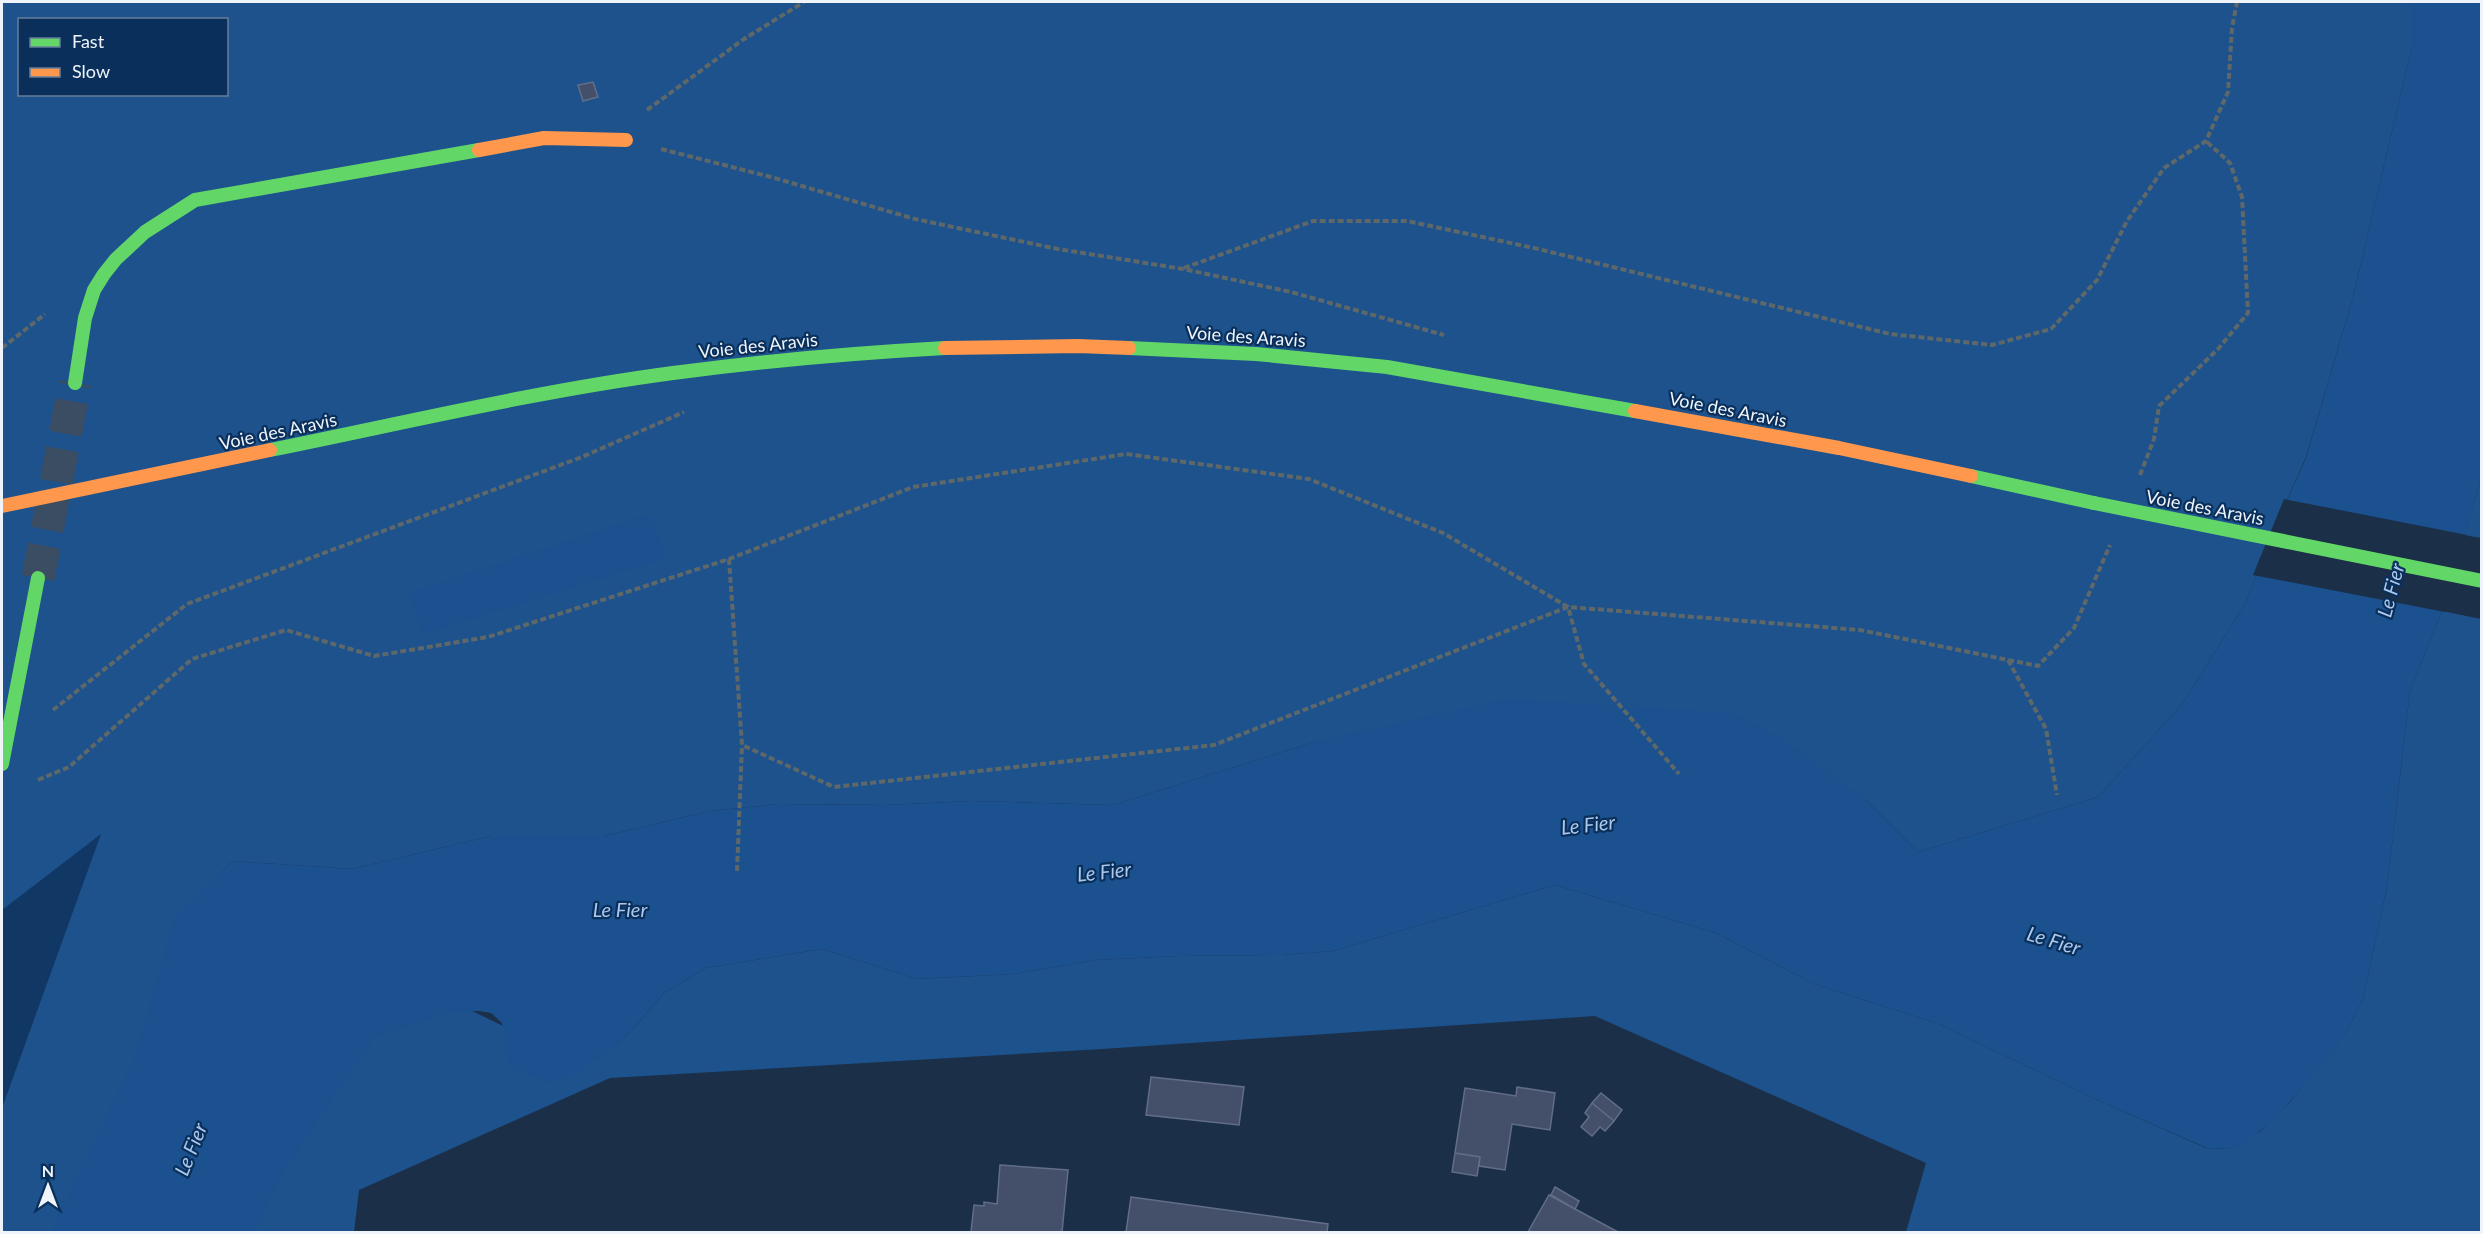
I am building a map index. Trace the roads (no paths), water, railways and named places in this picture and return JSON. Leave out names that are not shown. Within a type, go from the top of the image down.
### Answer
[{"type":"main road","points":[[75,383],[86,310],[96,287],[113,260],[155,223],[195,200],[544,138],[626,140]]},
{"type":"main road","name":"Voie des Aravis","points":[[2,506],[504,402],[672,373],[885,351],[1056,346],[1256,354],[1387,367],[1839,448],[2094,503],[2481,581]]},
{"type":"main road","points":[[2,764],[38,578]]},
{"type":"water","name":"Le Fier","points":[[2412,2],[2481,2],[2481,479],[2442,611],[2410,691],[2387,887],[2363,999],[2348,1030],[2320,1067],[2273,1121],[2251,1138],[2230,1149],[2207,1148],[2104,1103],[1936,1023],[1814,984],[1716,933],[1555,885],[1333,951],[1283,955],[1178,956],[1096,960],[1013,974],[917,979],[822,949],[706,968],[664,993],[628,1035],[586,1067],[550,1083],[508,1067],[506,1033],[501,1022],[491,1013],[448,1012],[375,1037],[280,1176],[255,1232],[50,1232],[135,1057],[175,915],[233,861],[352,869],[491,836],[604,836],[710,811],[778,804],[887,805],[973,801],[1113,805],[1314,742],[1506,699],[1733,713],[1777,736],[1865,799],[1918,852],[2098,797],[2183,703],[2246,602],[2269,540],[2306,458],[2353,297],[2412,46]]},
{"type":"water","points":[[650,514],[666,558],[423,634],[409,593]]},
{"type":"tunnel","points":[[38,578],[75,383]]}]
